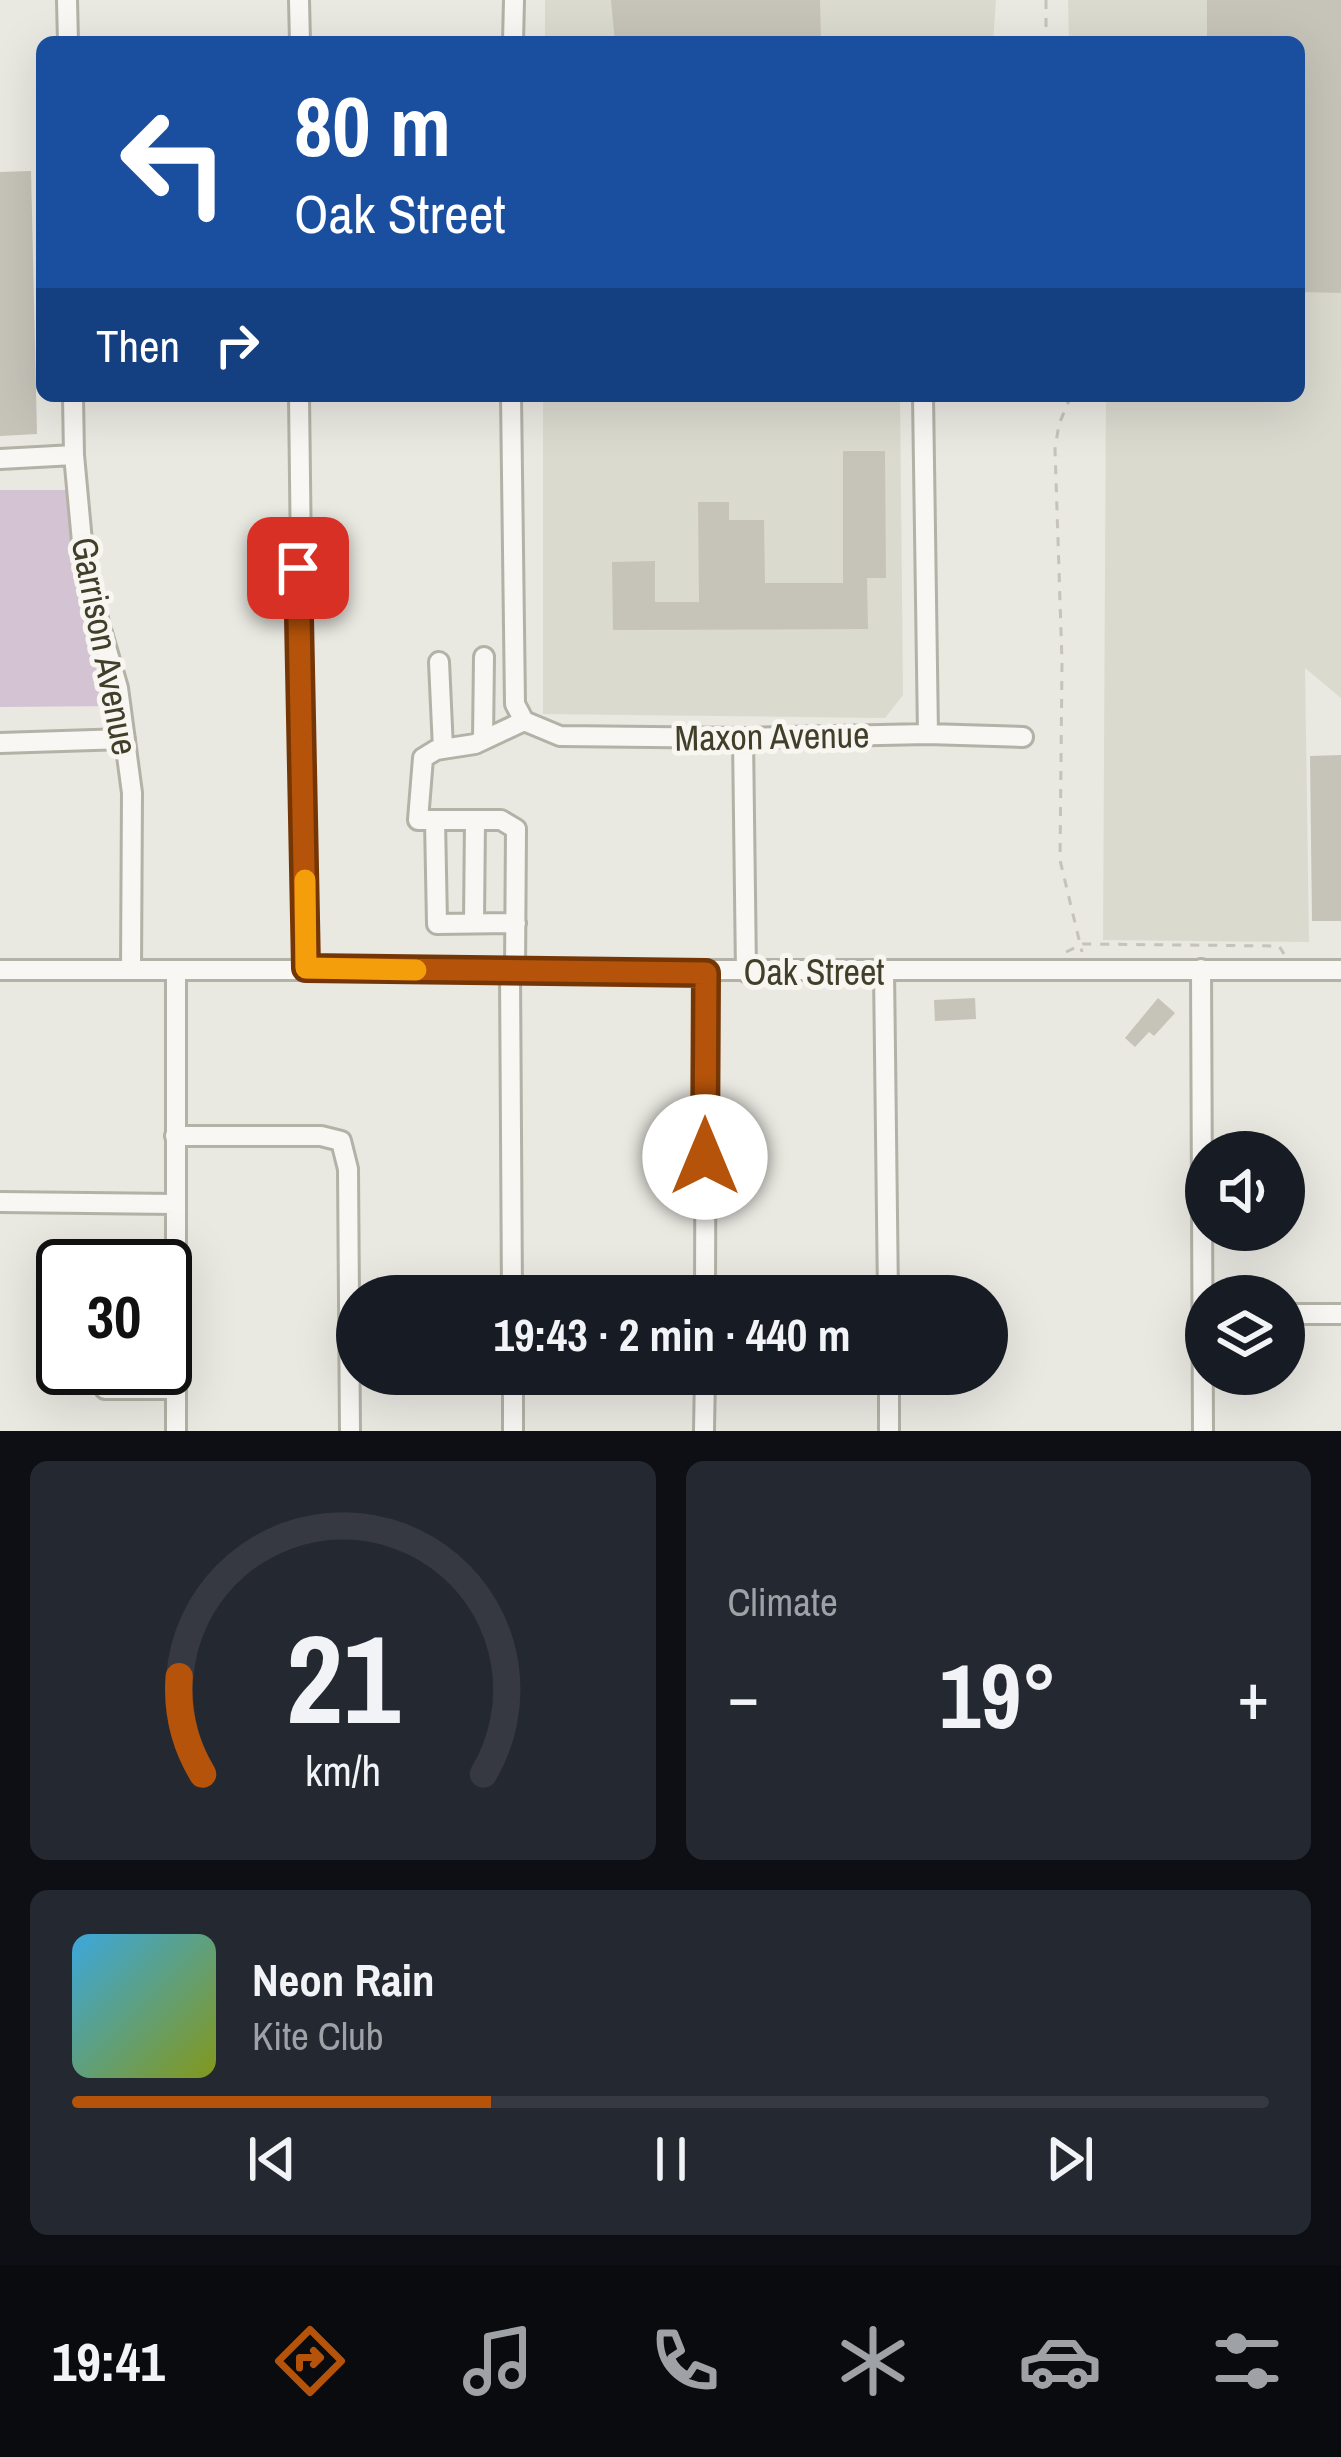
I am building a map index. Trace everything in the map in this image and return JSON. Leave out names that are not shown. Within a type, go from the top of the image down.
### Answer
[{"type":"street","points":[[67,0],[68,36]]},
{"type":"street","points":[[299,0],[299,36]]},
{"type":"street","points":[[513,36],[514,0]]},
{"type":"street","name":"Garrison Avenue","points":[[73,402],[85,574],[118,688],[132,793],[130,969]]},
{"type":"street","points":[[298,402],[306,968]]},
{"type":"street","points":[[512,402],[515,704],[524,721],[483,740],[423,758],[418,820],[501,820],[516,829],[512,1275]]},
{"type":"street","points":[[923,402],[928,734]]},
{"type":"street","points":[[0,459],[74,455]]},
{"type":"street","points":[[483,740],[484,657]]},
{"type":"street","points":[[439,662],[443,749]]},
{"type":"street","name":"Maxon Avenue","points":[[524,721],[560,736],[1023,737]]},
{"type":"street","points":[[743,738],[746,972]]},
{"type":"street","points":[[0,743],[125,740]]},
{"type":"street","points":[[435,820],[436,924],[516,923]]},
{"type":"street","points":[[474,922],[475,820]]},
{"type":"street","points":[[1201,969],[1205,1275]]},
{"type":"street","name":"Oak Street","points":[[0,970],[1341,970]]},
{"type":"street","points":[[175,1239],[176,970]]},
{"type":"street","points":[[884,971],[888,1275]]},
{"type":"street","points":[[705,1275],[706,973]]},
{"type":"street","points":[[175,1136],[321,1136],[341,1141],[346,1149],[350,1431]]},
{"type":"street","points":[[0,1202],[175,1204]]},
{"type":"street","points":[[1305,1314],[1341,1314]]},
{"type":"street","points":[[176,1395],[176,1431]]},
{"type":"street","points":[[513,1395],[513,1431]]},
{"type":"street","points":[[704,1395],[704,1431]]},
{"type":"street","points":[[889,1395],[889,1431]]},
{"type":"street","points":[[1203,1431],[1204,1395]]},
{"type":"path","points":[[1046,0],[1046,36]]},
{"type":"path","points":[[1068,402],[1055,448],[1062,662],[1060,860],[1082,944],[1081,970]]},
{"type":"path","points":[[1082,944],[1279,946],[1296,970]]},
{"type":"shaded area","points":[[545,0],[996,0],[993,36],[545,36]]},
{"type":"shaded area","points":[[1068,0],[1341,0],[1341,698],[1305,668],[1309,942],[1103,940],[1106,402],[1305,402],[1305,36],[1069,36]]},
{"type":"shaded area","points":[[543,402],[900,402],[903,695],[885,718],[543,714]]},
{"type":"shaded area","points":[[0,490],[78,490],[85,574],[120,706],[0,707]]},
{"type":"building","points":[[611,0],[820,0],[821,36],[614,36]]},
{"type":"building","points":[[1207,0],[1341,0],[1341,293],[1305,292],[1305,36],[1207,36]]},
{"type":"building","points":[[31,171],[37,434],[0,436],[0,172]]},
{"type":"building","points":[[843,451],[885,451],[886,578],[867,578],[868,629],[613,630],[612,562],[655,561],[655,602],[699,602],[698,502],[729,502],[729,520],[764,520],[765,583],[843,583]]},
{"type":"building","points":[[1341,755],[1341,921],[1312,921],[1310,756]]},
{"type":"building","points":[[975,998],[976,1019],[935,1021],[934,1000]]},
{"type":"building","points":[[1158,998],[1175,1013],[1154,1036],[1149,1032],[1135,1047],[1125,1038]]},
{"type":"slow traffic","points":[[305,880],[306,968],[416,970]]},
{"type":"route","points":[[298,568],[306,968],[706,973],[705,1157]]}]
